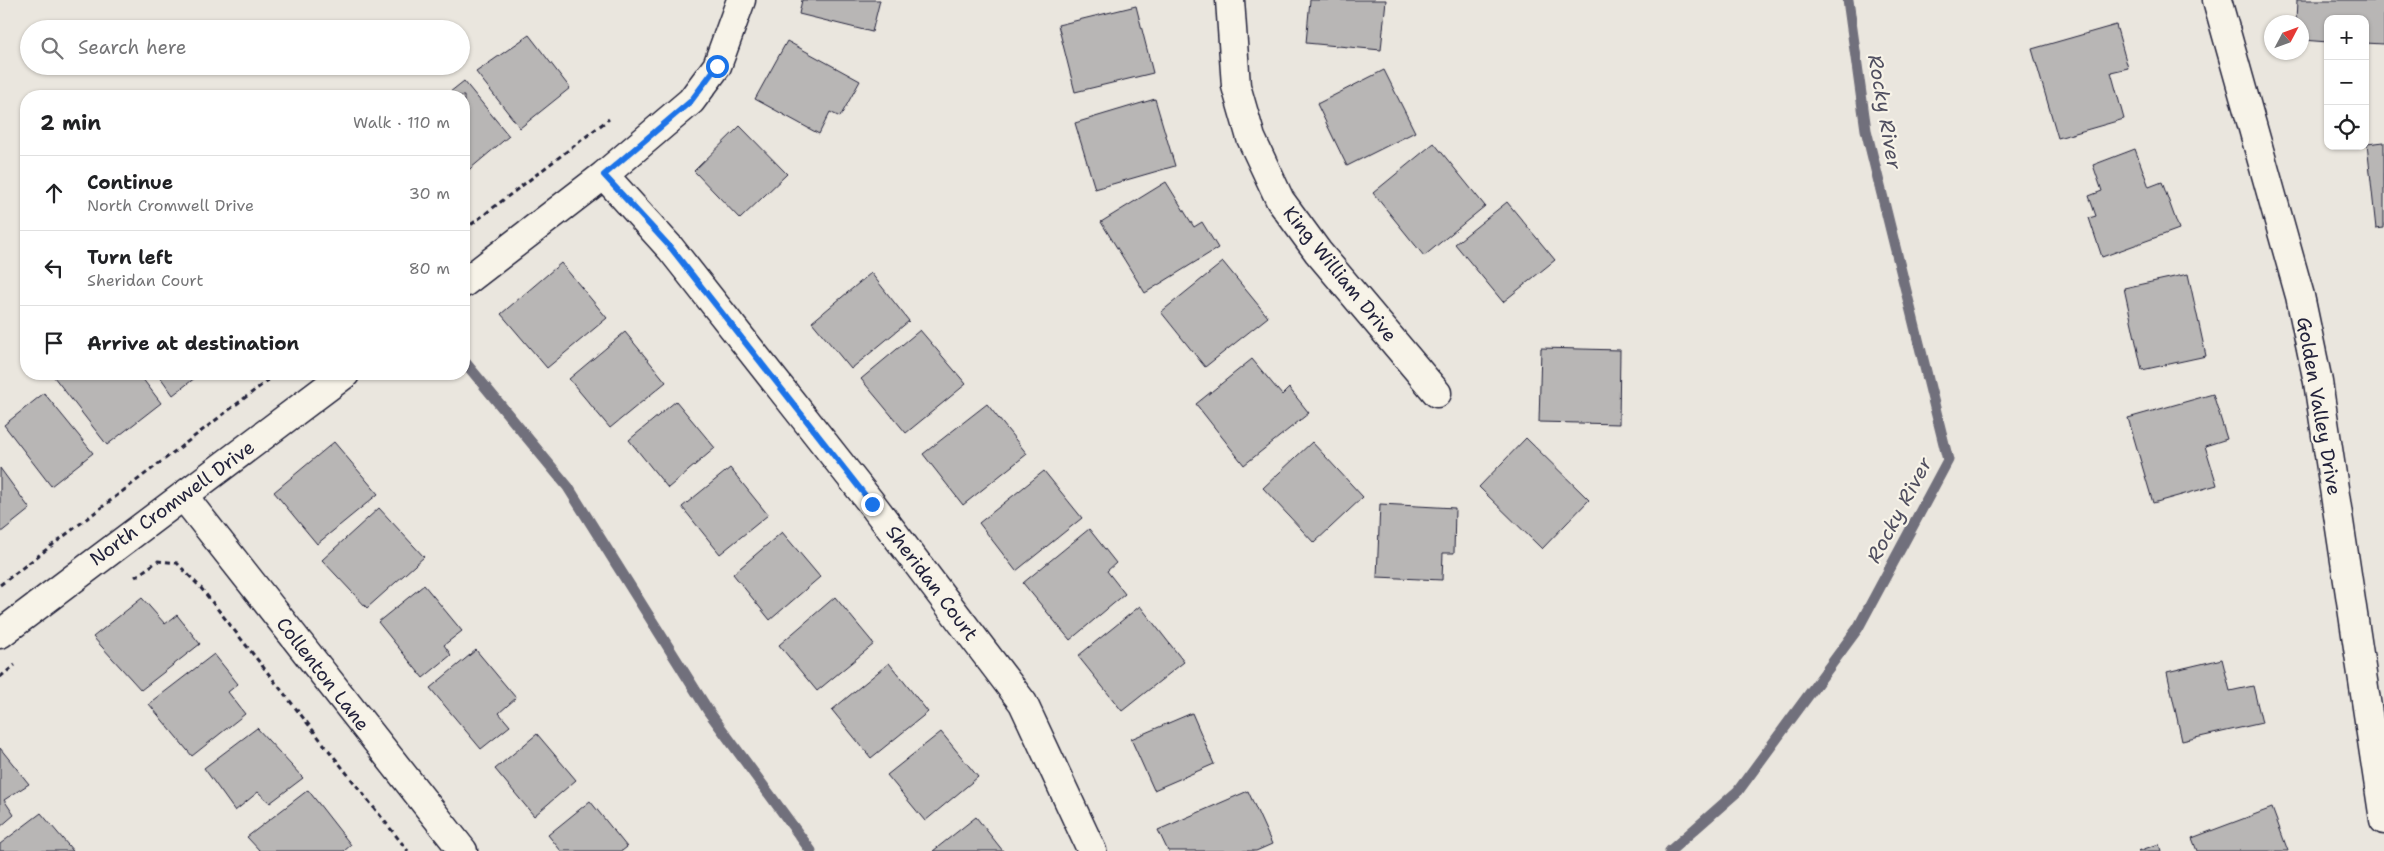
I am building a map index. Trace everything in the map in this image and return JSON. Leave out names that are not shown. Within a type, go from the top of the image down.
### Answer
[{"type":"street","points":[[470,278],[604,175],[691,101],[717,66],[741,0]]},
{"type":"street","name":"King William Drive","points":[[1230,0],[1236,86],[1251,138],[1280,200],[1318,252],[1437,393]]},
{"type":"street","name":"Golden Valley Drive","points":[[2217,0],[2300,296],[2318,382],[2378,734],[2384,820]]},
{"type":"street","name":"Sheridan Court","points":[[604,175],[671,248],[872,504],[1023,702],[1092,851]]},
{"type":"street","name":"North Cromwell Drive","points":[[0,634],[76,574],[184,497],[337,380]]},
{"type":"street","name":"Collenton Lane","points":[[184,497],[463,851]]},
{"type":"path","points":[[470,225],[609,119]]},
{"type":"path","points":[[0,585],[268,380]]},
{"type":"path","points":[[128,582],[158,561],[177,563],[201,588],[408,851]]},
{"type":"path","points":[[0,677],[22,660]]},
{"type":"building","points":[[802,0],[880,0],[872,32],[799,14]]},
{"type":"building","points":[[1310,0],[1386,0],[1381,50],[1306,43]]},
{"type":"building","points":[[2297,0],[2384,0],[2384,44],[2369,43],[2369,15],[2324,15],[2324,42],[2309,41],[2309,15],[2296,15]]},
{"type":"building","points":[[1136,6],[1153,73],[1075,92],[1058,25]]},
{"type":"building","points":[[2116,25],[2128,68],[2111,72],[2124,119],[2058,138],[2032,49]]},
{"type":"building","points":[[529,35],[570,88],[520,128],[476,72]]},
{"type":"building","points":[[787,41],[860,81],[840,117],[830,112],[819,134],[755,99]]},
{"type":"building","points":[[1384,70],[1415,132],[1347,166],[1317,104]]},
{"type":"building","points":[[464,81],[509,136],[470,169],[470,90],[453,90]]},
{"type":"building","points":[[1155,99],[1175,166],[1095,189],[1075,123]]},
{"type":"building","points":[[740,126],[787,174],[740,219],[694,171]]},
{"type":"building","points":[[2384,142],[2384,228],[2376,229],[2368,150],[2369,144]]},
{"type":"building","points":[[1434,143],[1485,206],[1424,256],[1373,193]]},
{"type":"building","points":[[2135,149],[2149,187],[2162,182],[2179,229],[2102,257],[2089,218],[2096,216],[2089,196],[2102,191],[2093,165]]},
{"type":"building","points":[[1166,182],[1194,227],[1202,222],[1218,248],[1145,293],[1101,222]]},
{"type":"building","points":[[1507,202],[1555,260],[1503,302],[1455,244]]},
{"type":"building","points":[[1223,262],[1268,317],[1205,367],[1161,312]]},
{"type":"building","points":[[561,263],[607,318],[547,368],[501,314]]},
{"type":"building","points":[[871,273],[909,321],[851,369],[812,322]]},
{"type":"building","points":[[2188,274],[2206,356],[2142,370],[2124,288]]},
{"type":"building","points":[[920,330],[966,384],[906,433],[861,379]]},
{"type":"building","points":[[625,332],[666,382],[610,428],[569,379]]},
{"type":"building","points":[[1541,348],[1620,350],[1619,424],[1539,422]]},
{"type":"building","points":[[1252,359],[1282,395],[1289,388],[1309,413],[1244,465],[1196,404]]},
{"type":"building","points":[[56,380],[144,380],[161,403],[107,445]]},
{"type":"building","points":[[162,380],[192,380],[173,395]]},
{"type":"building","points":[[44,393],[93,453],[51,486],[4,425]]},
{"type":"building","points":[[2213,394],[2227,439],[2205,446],[2217,485],[2153,503],[2128,418]]},
{"type":"building","points":[[676,401],[715,448],[668,488],[629,440]]},
{"type":"building","points":[[987,404],[1027,454],[963,505],[923,454]]},
{"type":"building","points":[[1526,438],[1589,500],[1542,549],[1479,487]]},
{"type":"building","points":[[334,442],[378,494],[317,544],[274,492]]},
{"type":"building","points":[[1312,442],[1363,497],[1314,543],[1263,488]]},
{"type":"building","points":[[0,468],[30,509],[0,533]]},
{"type":"building","points":[[730,468],[768,515],[720,554],[682,507]]},
{"type":"building","points":[[1044,471],[1082,518],[1016,571],[979,523]]},
{"type":"building","points":[[1380,504],[1455,508],[1454,553],[1443,553],[1442,580],[1377,577]]},
{"type":"building","points":[[379,508],[424,557],[367,608],[322,560]]},
{"type":"building","points":[[1089,529],[1116,563],[1107,571],[1125,594],[1070,640],[1023,583]]},
{"type":"building","points":[[782,532],[820,577],[770,620],[733,574]]},
{"type":"building","points":[[424,585],[462,631],[444,645],[451,655],[423,678],[378,622]]},
{"type":"building","points":[[835,597],[874,644],[817,691],[779,645]]},
{"type":"building","points":[[142,598],[165,624],[177,615],[200,644],[141,690],[93,637]]},
{"type":"building","points":[[1140,606],[1184,662],[1122,711],[1078,656]]},
{"type":"building","points":[[476,650],[516,698],[499,713],[510,726],[481,749],[430,688]]},
{"type":"building","points":[[214,654],[238,684],[228,692],[245,714],[192,756],[149,704]]},
{"type":"building","points":[[2222,659],[2230,691],[2253,686],[2262,723],[2182,741],[2167,672]]},
{"type":"building","points":[[889,663],[928,712],[871,758],[832,710]]},
{"type":"building","points":[[1192,713],[1214,764],[1154,790],[1131,739]]},
{"type":"building","points":[[257,728],[303,778],[270,803],[258,792],[235,811],[204,768]]},
{"type":"building","points":[[941,732],[978,777],[925,821],[887,775]]},
{"type":"building","points":[[537,734],[576,780],[534,816],[495,769]]},
{"type":"building","points":[[0,748],[29,784],[4,800],[14,815],[0,827]]},
{"type":"building","points":[[308,790],[351,845],[344,851],[260,851],[247,837]]},
{"type":"building","points":[[1248,791],[1272,844],[1256,851],[1168,851],[1158,830]]},
{"type":"building","points":[[590,801],[627,847],[622,851],[561,851],[548,835]]},
{"type":"building","points":[[2272,808],[2288,851],[2197,851],[2192,838]]},
{"type":"building","points":[[41,813],[73,851],[0,851],[0,844]]},
{"type":"building","points":[[976,817],[1003,851],[933,851]]},
{"type":"building","points":[[2159,844],[2161,851],[2138,851]]},
{"type":"waterway","name":"Rocky River","points":[[1670,851],[1738,791],[1858,628],[1948,460],[1866,130],[1848,0]]},
{"type":"waterway","points":[[470,368],[568,487],[709,712],[811,851]]},
{"type":"route","points":[[717,66],[691,101],[657,132],[604,175],[671,248],[872,504]]}]
